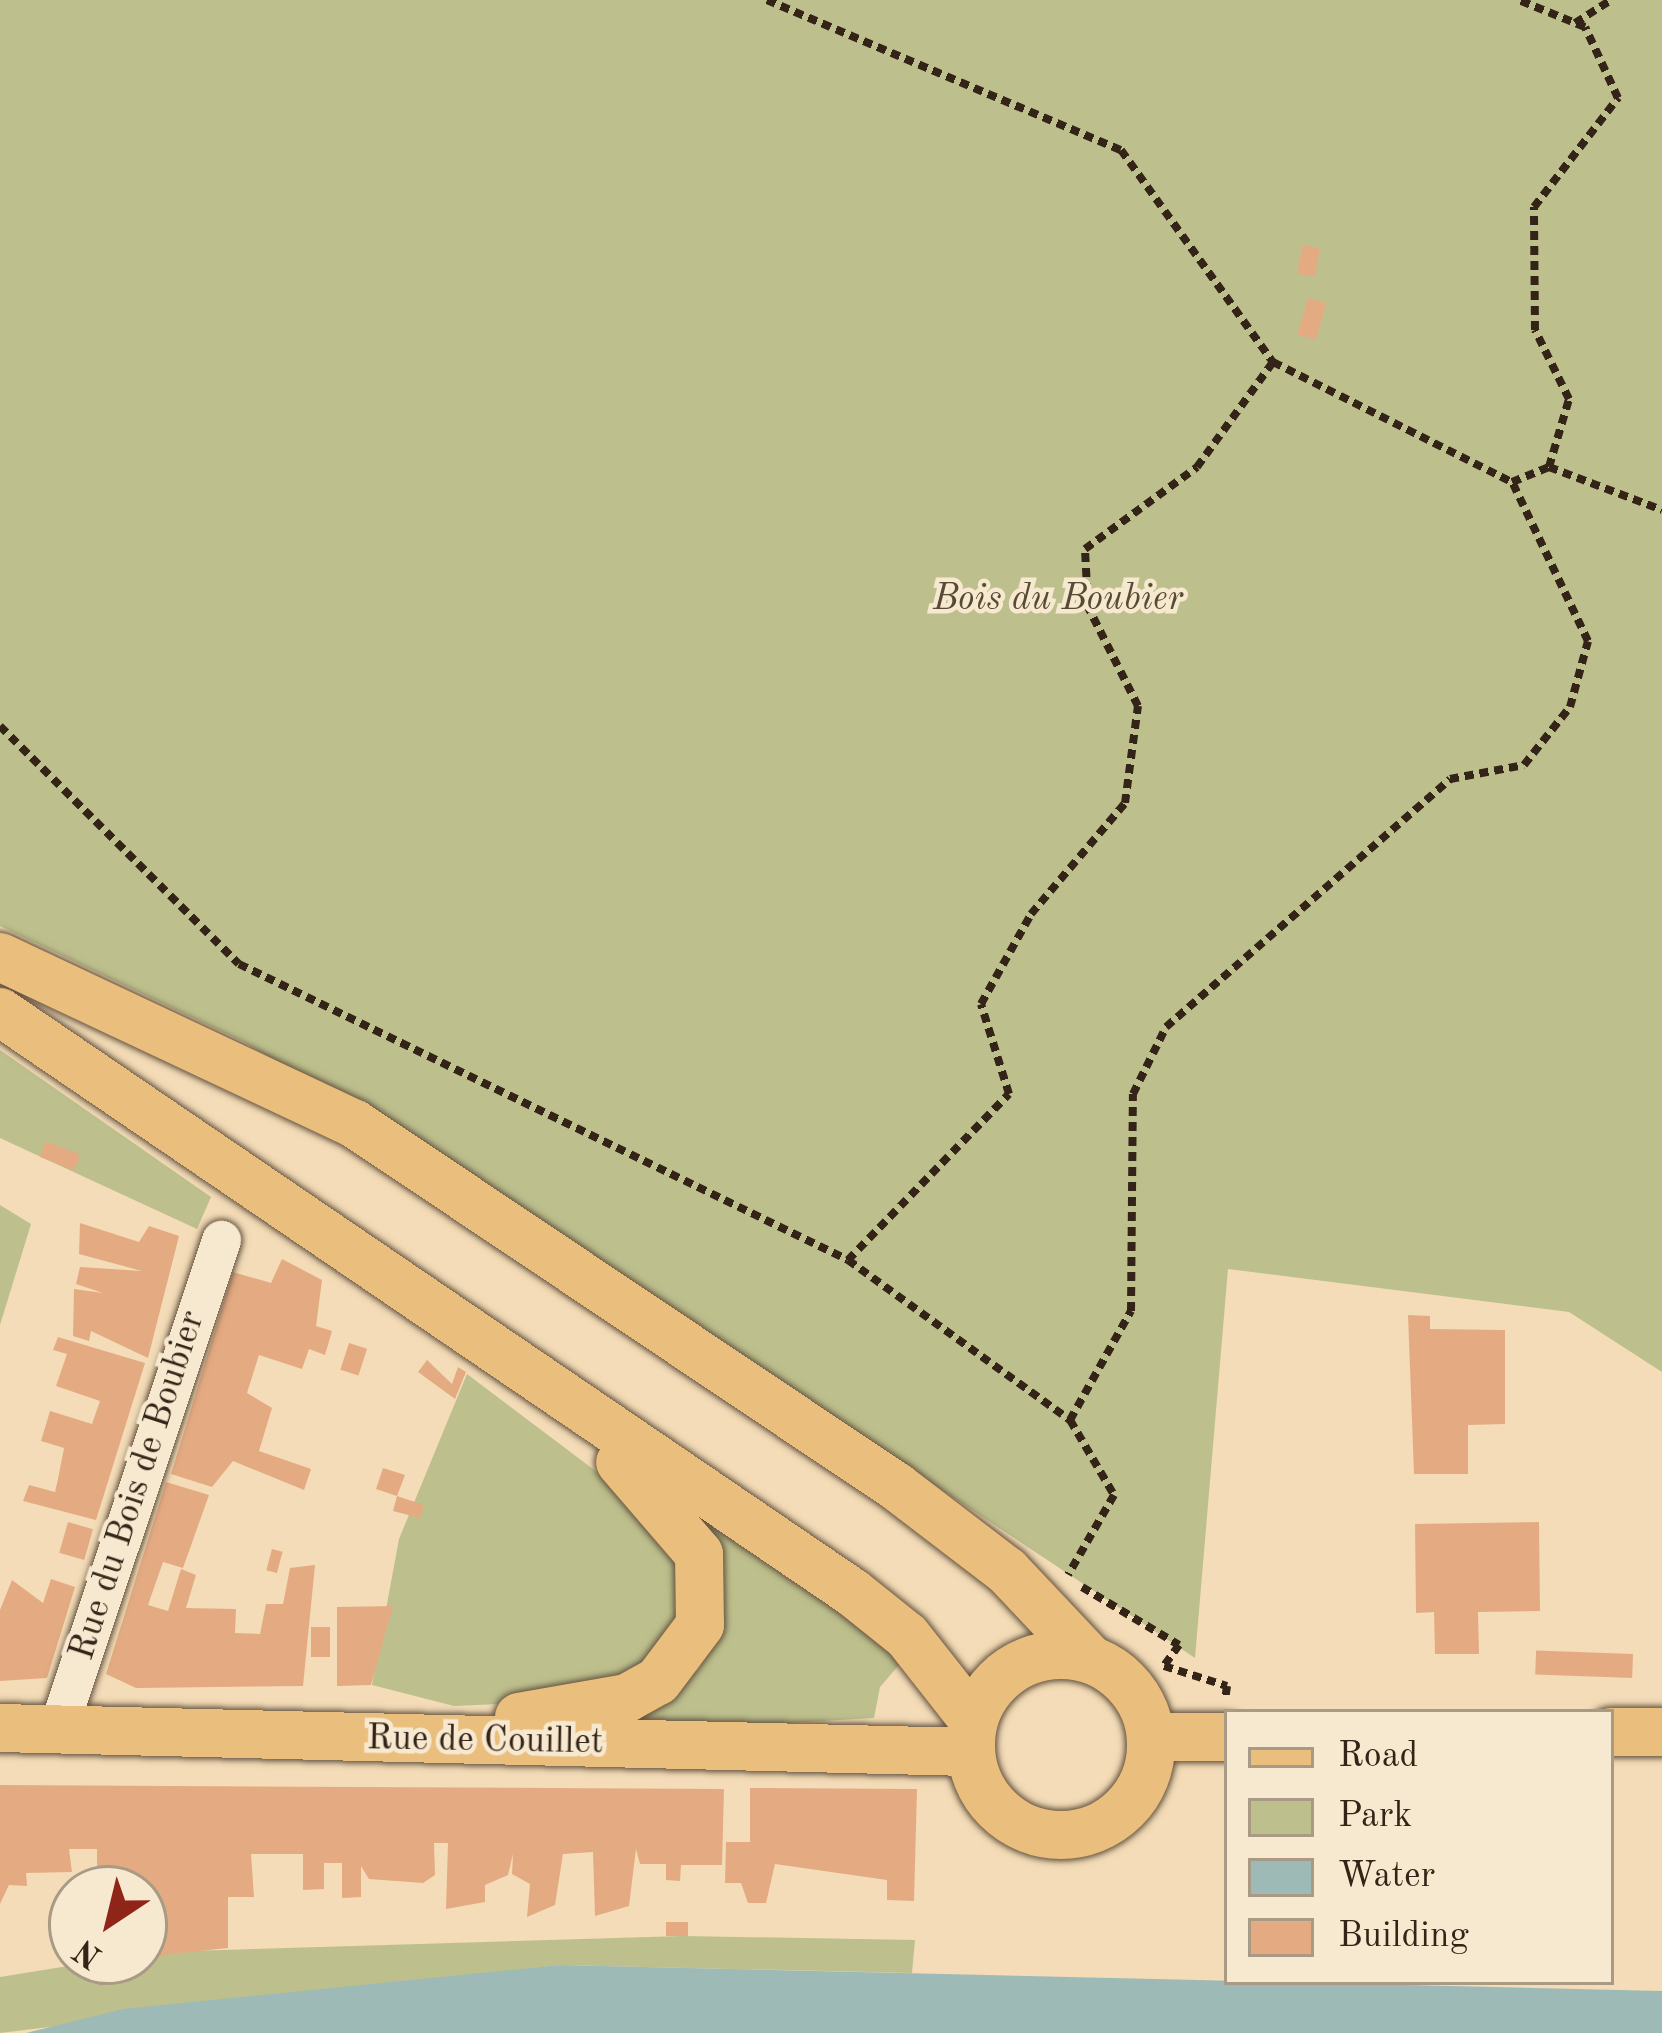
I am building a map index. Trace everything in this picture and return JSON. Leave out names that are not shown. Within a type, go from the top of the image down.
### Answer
[{"type":"main road","points":[[0,957],[355,1124],[896,1487],[1007,1571],[1089,1658],[1139,1699],[1151,1737],[1141,1789],[1121,1814],[1053,1835],[997,1809],[972,1737],[908,1636],[852,1592],[0,1012]]},
{"type":"main road","points":[[430,1741],[479,1718],[627,1698],[682,1657],[705,1592],[699,1554],[670,1510],[476,1339]]},
{"type":"main road","points":[[972,1737],[1018,1666],[1089,1658]]},
{"type":"main road","name":"Rue de Couillet","points":[[0,1728],[430,1741],[972,1737]]},
{"type":"main road","points":[[1614,1732],[1662,1732]]},
{"type":"main road","points":[[1151,1737],[1224,1737]]},
{"type":"street","name":"Rue du Bois de Boubier","points":[[57,1731],[221,1240]]},
{"type":"path","points":[[766,0],[1121,150],[1273,362],[1511,482],[1588,641],[1570,707],[1524,765],[1450,779],[1166,1027],[1133,1094],[1131,1311],[1070,1420]]},
{"type":"path","points":[[1519,0],[1575,23],[1618,98],[1534,207],[1535,330],[1569,399],[1550,467]]},
{"type":"path","points":[[1575,23],[1611,0]]},
{"type":"path","points":[[848,1260],[1009,1094],[981,1004],[1031,914],[1126,803],[1138,706],[1088,607],[1085,549],[1197,467],[1273,362]]},
{"type":"path","points":[[1511,482],[1550,467],[1662,510]]},
{"type":"path","points":[[0,726],[239,964],[848,1260],[1070,1420],[1114,1495],[1066,1577],[1179,1645],[1164,1666]]},
{"type":"green space","name":"Bois du Boubier","points":[[0,0],[1662,0],[1662,1372],[1569,1312],[1228,1269],[1195,1658],[448,1162],[244,1042],[0,926]]},
{"type":"green space","points":[[0,1050],[211,1197],[197,1229],[0,1138]]},
{"type":"green space","points":[[0,1205],[31,1224],[0,1325]]},
{"type":"green space","points":[[467,1374],[658,1518],[688,1603],[635,1676],[548,1702],[454,1706],[372,1685],[399,1539]]},
{"type":"green space","points":[[716,1516],[905,1658],[880,1687],[874,1718],[651,1731],[634,1716],[699,1669],[716,1637],[707,1530]]},
{"type":"green space","points":[[682,1936],[915,1940],[912,1973],[560,1965],[0,2033],[0,1977],[48,1969],[48,1985],[168,1985],[168,1952]]},
{"type":"water","points":[[560,1965],[1224,1981],[1224,1985],[1662,1991],[1662,2033],[26,2033],[123,2009]]},
{"type":"building","points":[[1302,245],[1320,248],[1315,276],[1297,274]]},
{"type":"building","points":[[1308,298],[1326,303],[1316,340],[1298,335]]},
{"type":"building","points":[[46,1141],[80,1155],[74,1171],[40,1157]]},
{"type":"building","points":[[80,1223],[139,1242],[149,1226],[179,1236],[148,1358],[91,1331],[89,1341],[73,1336],[74,1289],[103,1293],[76,1284],[80,1267],[142,1271],[79,1254]]},
{"type":"building","points":[[282,1259],[322,1280],[316,1326],[332,1331],[325,1355],[309,1349],[302,1369],[259,1355],[247,1393],[272,1408],[259,1451],[311,1469],[304,1490],[233,1461],[212,1487],[171,1474],[233,1272],[271,1283]]},
{"type":"building","points":[[1408,1315],[1430,1316],[1430,1329],[1505,1330],[1505,1424],[1468,1425],[1468,1474],[1414,1474]]},
{"type":"building","points":[[58,1337],[145,1363],[96,1520],[23,1501],[29,1485],[55,1492],[64,1448],[41,1441],[50,1411],[92,1424],[100,1401],[56,1386],[67,1354],[53,1350]]},
{"type":"building","points":[[349,1343],[367,1349],[358,1376],[340,1370]]},
{"type":"building","points":[[427,1360],[452,1384],[458,1367],[466,1372],[455,1399],[418,1372]]},
{"type":"building","points":[[383,1468],[405,1475],[397,1496],[376,1489]]},
{"type":"building","points":[[166,1482],[209,1495],[183,1568],[163,1562],[148,1605],[168,1611],[181,1569],[196,1575],[186,1608],[236,1609],[235,1633],[260,1634],[266,1604],[283,1604],[290,1568],[315,1565],[303,1686],[136,1688],[106,1674]]},
{"type":"building","points":[[397,1496],[424,1505],[420,1518],[393,1511]]},
{"type":"building","points":[[68,1522],[93,1529],[84,1560],[59,1553]]},
{"type":"building","points":[[1539,1522],[1540,1611],[1478,1612],[1479,1654],[1435,1654],[1434,1612],[1416,1613],[1415,1524]]},
{"type":"building","points":[[272,1549],[283,1552],[277,1573],[266,1570]]},
{"type":"building","points":[[51,1579],[75,1587],[47,1678],[0,1681],[0,1610],[12,1580],[43,1603]]},
{"type":"building","points":[[393,1606],[371,1685],[337,1686],[337,1607]]},
{"type":"building","points":[[311,1627],[330,1627],[330,1657],[311,1657]]},
{"type":"building","points":[[1536,1651],[1633,1654],[1632,1678],[1535,1675]]},
{"type":"building","points":[[0,1785],[724,1789],[722,1865],[681,1865],[680,1881],[666,1880],[666,1864],[640,1864],[636,1849],[629,1906],[595,1916],[593,1852],[563,1854],[555,1905],[527,1917],[530,1884],[512,1874],[513,1854],[508,1875],[485,1885],[485,1902],[446,1909],[448,1843],[434,1843],[435,1875],[423,1883],[369,1879],[361,1866],[361,1897],[342,1898],[342,1863],[324,1863],[324,1889],[303,1890],[303,1854],[251,1854],[254,1897],[228,1897],[228,1948],[168,1954],[168,1865],[97,1865],[97,1849],[69,1849],[71,1865],[48,1865],[48,1873],[26,1873],[27,1886],[9,1885],[0,1904]]},
{"type":"building","points":[[750,1788],[917,1789],[914,1901],[887,1900],[887,1880],[775,1864],[766,1903],[748,1903],[741,1883],[725,1883],[726,1842],[750,1842]]},
{"type":"building","points":[[666,1922],[688,1922],[688,1936],[666,1936]]}]
